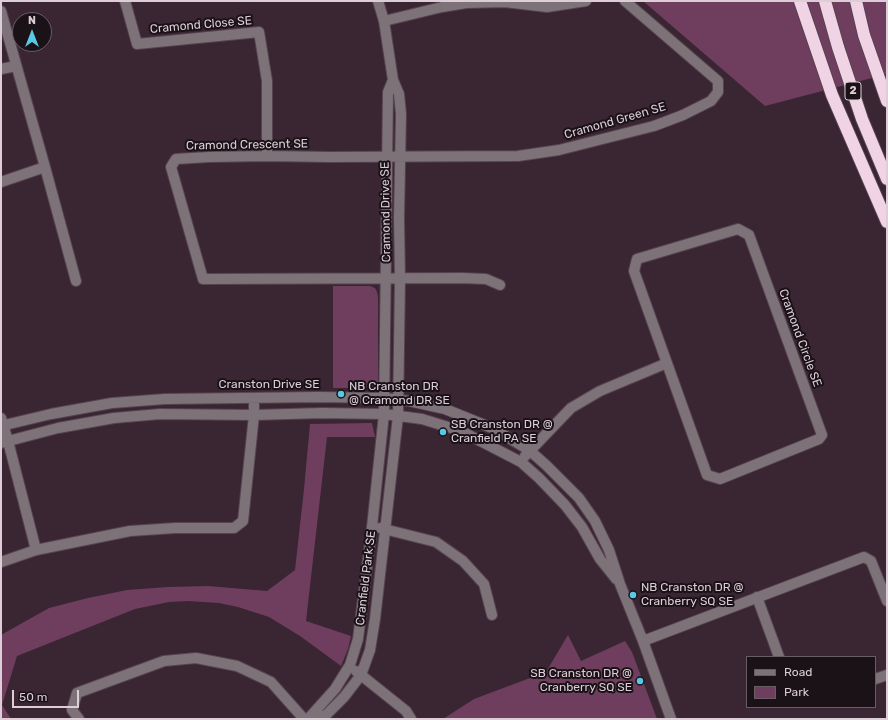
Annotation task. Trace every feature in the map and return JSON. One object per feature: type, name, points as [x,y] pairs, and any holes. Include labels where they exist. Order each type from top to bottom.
[{"type":"highway","points":[[800,1],[832,94],[887,222]]},
{"type":"highway","name":"2","points":[[825,1],[838,47],[860,112],[887,179]]},
{"type":"highway","points":[[856,1],[864,34],[887,101]]},
{"type":"street","name":"Cramond Close SE","points":[[125,1],[137,44],[260,32],[267,81],[267,156]]},
{"type":"street","points":[[378,1],[384,21],[393,80],[399,94],[401,157]]},
{"type":"street","points":[[384,21],[442,7],[466,3],[504,1],[547,7],[586,1]]},
{"type":"street","name":"Cramond Green SE","points":[[401,157],[518,156],[559,150],[654,126],[683,115],[711,101],[718,92],[718,81],[625,1]]},
{"type":"street","points":[[1,11],[76,281]]},
{"type":"street","points":[[1,70],[16,66]]},
{"type":"street","points":[[387,157],[388,92],[393,80]]},
{"type":"street","name":"Cramond Crescent SE","points":[[386,278],[203,279],[171,167],[176,159],[267,156],[387,157]]},
{"type":"street","name":"Cramond Drive SE","points":[[384,414],[387,157],[401,157],[399,218],[400,278],[398,416]]},
{"type":"street","points":[[1,182],[44,167]]},
{"type":"street","name":"Cramond Circle SE","points":[[738,229],[749,235],[822,435],[819,439],[720,479],[706,475],[667,364],[634,271],[638,259],[738,229]]},
{"type":"street","points":[[386,278],[486,279],[500,285]]},
{"type":"street","points":[[521,462],[529,450],[571,408],[600,390],[667,364]]},
{"type":"street","points":[[1,562],[36,550],[130,531],[175,528],[234,528],[243,521],[254,415],[254,398]]},
{"type":"street","name":"Cranston Drive SE","points":[[620,584],[600,559],[582,527],[565,505],[521,462],[461,431],[422,419],[384,414],[160,414],[114,418],[58,428],[5,442],[2,423],[112,403],[165,399],[384,398],[399,399],[445,409],[492,428],[529,450],[546,465],[579,498],[595,521],[609,550],[620,584],[643,641],[671,719]]},
{"type":"street","name":"Cranfield Park SE","points":[[308,719],[335,689],[350,666],[358,639],[384,414]]},
{"type":"street","name":"Cranfield Park SE","points":[[313,719],[326,715],[344,697],[361,675],[370,650],[375,619],[398,416]]},
{"type":"street","points":[[5,442],[36,550]]},
{"type":"street","points":[[372,527],[436,542],[463,561],[484,584],[492,615]]},
{"type":"street","points":[[643,641],[864,557],[871,561],[887,601]]},
{"type":"street","points":[[757,597],[779,656]]},
{"type":"street","points":[[79,719],[72,710],[77,693],[164,661],[196,658],[237,666],[270,682],[304,719]]},
{"type":"street","points":[[350,666],[406,711],[412,719]]},
{"type":"street","points":[[876,679],[887,674]]},
{"type":"green space","points":[[643,1],[887,1],[887,74],[765,106]]},
{"type":"green space","points":[[333,286],[370,286],[375,288],[377,292],[378,382],[373,388],[333,388]]},
{"type":"green space","points":[[372,423],[375,437],[327,437],[306,621],[351,636],[348,649],[341,666],[300,636],[269,617],[238,607],[219,603],[188,601],[169,602],[135,609],[17,656],[2,705],[11,719],[1,719],[1,635],[49,608],[127,590],[208,586],[267,591],[295,570],[310,424]]},
{"type":"green space","points":[[568,635],[581,661],[625,641],[632,652],[657,719],[443,719],[474,699],[546,672]]},
{"type":"place","name":"NB Cranston DR @ Cramond DR SE","points":[[341,394]]},
{"type":"place","name":"SB Cranston DR @ Cranfield PA SE","points":[[443,432]]},
{"type":"place","name":"NB Cranston DR @ Cranberry SQ SE","points":[[633,595]]},
{"type":"place","name":"SB Cranston DR @ Cranberry SQ SE","points":[[640,681]]}]
